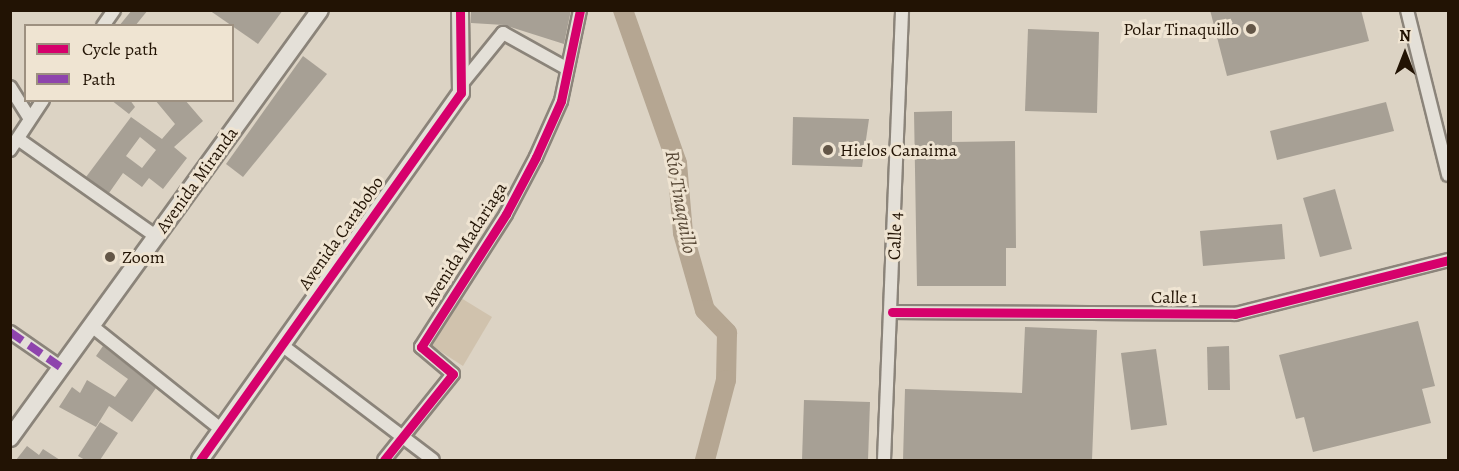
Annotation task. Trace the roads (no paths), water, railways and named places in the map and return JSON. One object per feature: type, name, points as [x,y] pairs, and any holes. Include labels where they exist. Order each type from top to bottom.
[{"type":"street","points":[[104,24],[114,10]]},
{"type":"street","name":"Avenida Miranda","points":[[10,438],[93,327],[320,10]]},
{"type":"street","points":[[460,10],[464,81]]},
{"type":"street","name":"Avenida Madariaga","points":[[384,460],[453,374],[421,347],[511,204],[561,101],[566,68],[580,10]]},
{"type":"street","name":"Calle 4","points":[[884,460],[892,312],[902,10]]},
{"type":"street","points":[[1407,10],[1449,175]]},
{"type":"street","points":[[464,81],[503,33],[566,68]]},
{"type":"street","name":"Avenida Carabobo","points":[[200,460],[283,346],[464,81]]},
{"type":"street","points":[[10,87],[29,118]]},
{"type":"street","points":[[41,102],[14,144],[157,237]]},
{"type":"street","name":"Calle 1","points":[[892,312],[1235,314],[1449,260]]},
{"type":"street","points":[[93,327],[222,430]]},
{"type":"street","points":[[10,332],[62,368]]},
{"type":"street","points":[[283,346],[434,460]]},
{"type":"waterway","name":"Río Tinaquillo","points":[[623,10],[677,163],[683,233],[705,310],[727,333],[726,380],[705,460]]},
{"type":"place","name":"Polar Tinaquillo","points":[[1251,29]]},
{"type":"place","name":"Hielos Canaima","points":[[828,150]]},
{"type":"place","name":"Zoom","points":[[110,257]]}]
